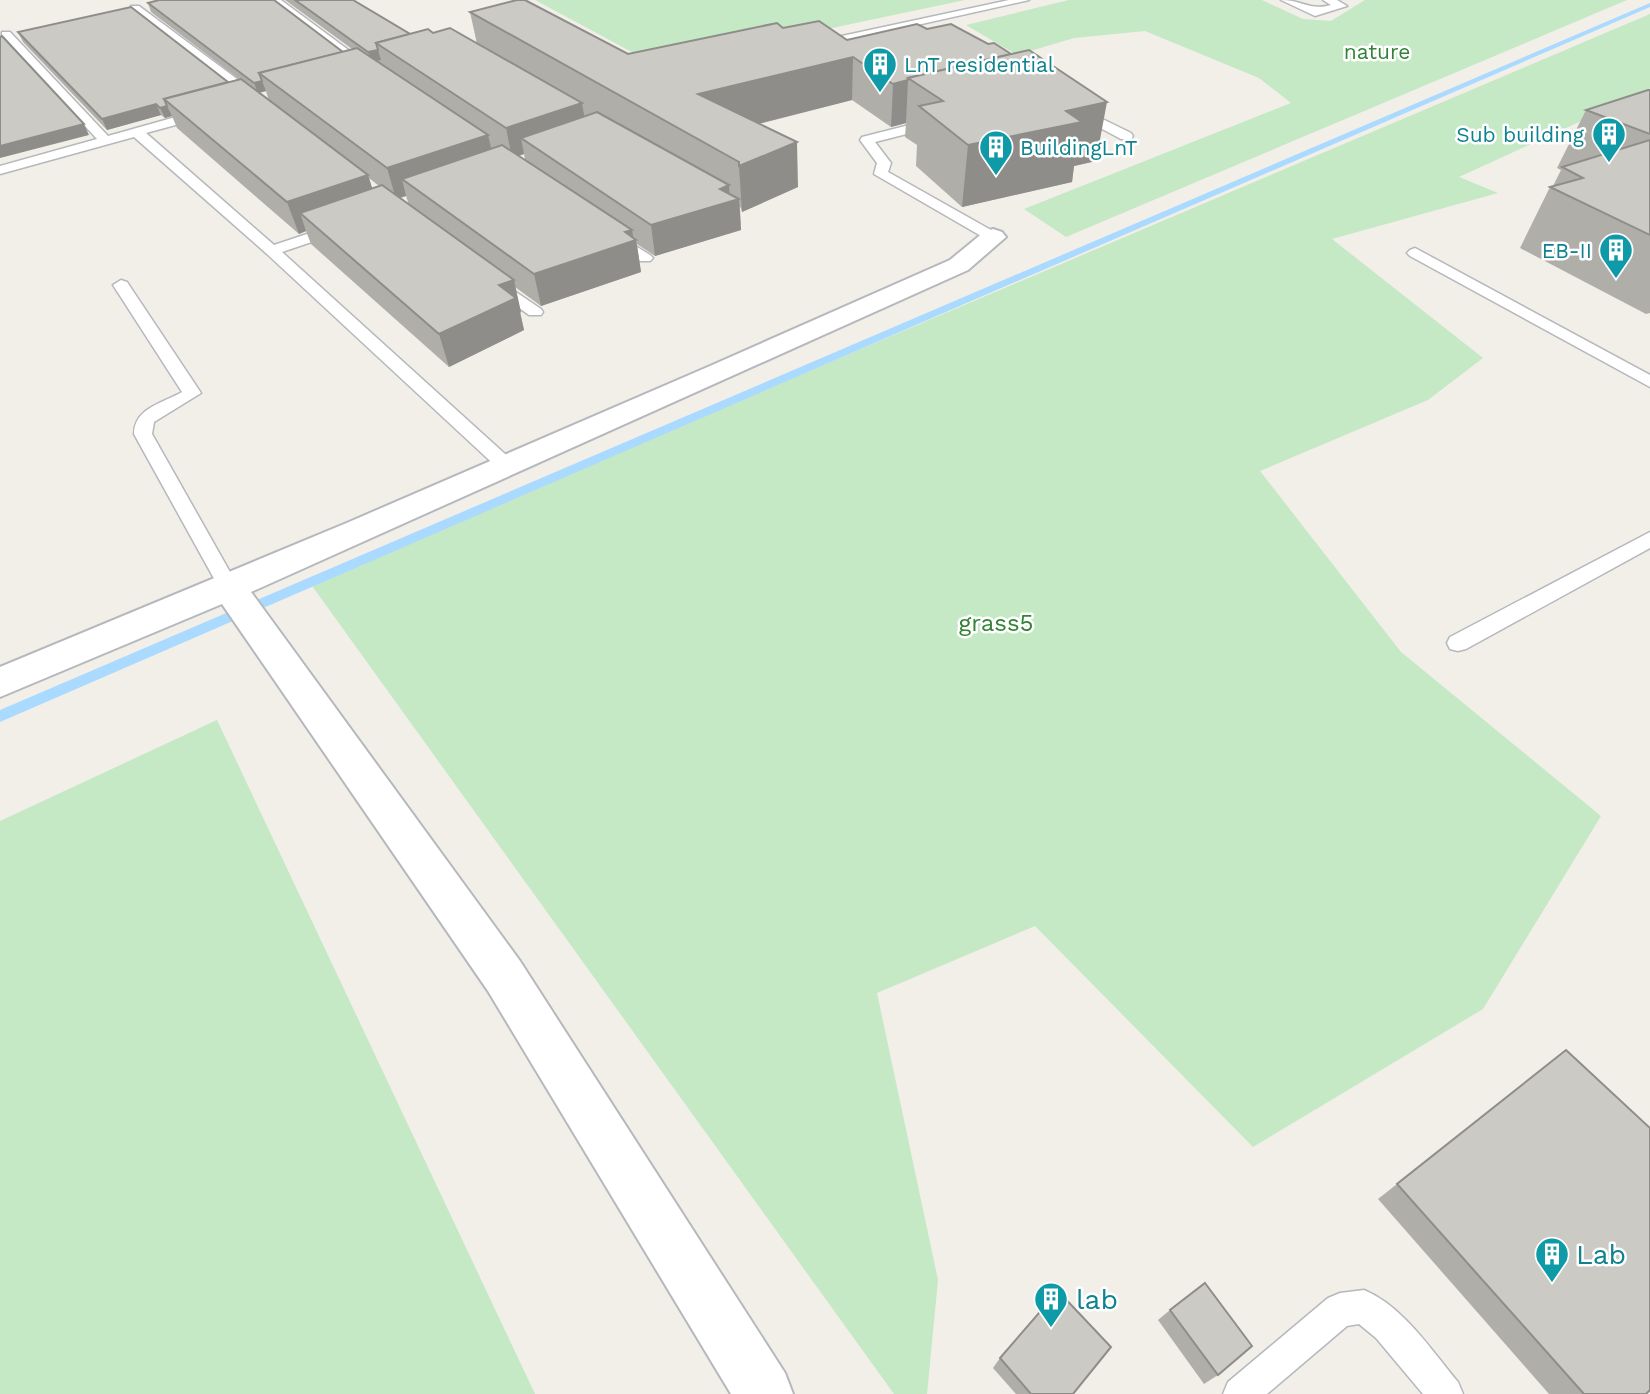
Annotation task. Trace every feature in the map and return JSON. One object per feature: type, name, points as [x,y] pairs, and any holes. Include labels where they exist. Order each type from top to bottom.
[{"type":"street","points":[[0,683],[229,588],[508,467],[959,265],[993,237]]},
{"type":"street","points":[[229,588],[504,976],[764,1394]]},
{"type":"lane","points":[[275,0],[370,71]]},
{"type":"lane","points":[[799,48],[1024,0]]},
{"type":"lane","points":[[1286,0],[1315,13],[1342,6],[1328,0]]},
{"type":"lane","points":[[135,8],[258,101]]},
{"type":"lane","points":[[907,25],[931,37]]},
{"type":"lane","points":[[6,34],[106,141]]},
{"type":"lane","points":[[1068,107],[1126,136]]},
{"type":"lane","points":[[0,170],[216,110]]},
{"type":"lane","points":[[943,121],[867,140],[884,163],[881,174],[993,237]]},
{"type":"lane","points":[[137,132],[272,251],[508,467]]},
{"type":"lane","points":[[272,251],[345,225]]},
{"type":"lane","points":[[601,228],[645,258]]},
{"type":"lane","points":[[1415,253],[1650,382]]},
{"type":"lane","points":[[481,272],[535,312]]},
{"type":"lane","points":[[121,285],[192,393],[180,402],[150,415],[143,423],[143,434],[229,588]]},
{"type":"lane","points":[[1458,643],[1650,539]]},
{"type":"lane","points":[[1240,1394],[1340,1310],[1364,1307],[1388,1326],[1446,1394]]},
{"type":"green space","points":[[535,0],[965,0],[656,65]]},
{"type":"green space","name":"nature","points":[[1069,0],[1262,0],[1303,19],[1331,21],[1365,0],[1627,0],[1066,237],[1024,209],[1291,103],[1259,78],[1145,31],[1074,38],[1017,55],[966,25]]},
{"type":"green space","name":"grass5","points":[[1650,14],[1650,126],[1601,112],[1459,177],[1498,193],[1332,239],[1483,358],[1428,400],[1260,471],[1401,652],[1601,816],[1483,1009],[1253,1147],[1035,926],[877,993],[938,1280],[927,1394],[894,1394],[310,583]]},
{"type":"green space","points":[[217,720],[535,1394],[0,1394],[0,821]]},
{"type":"building","points":[[159,0],[274,0],[343,52],[259,73],[262,81],[254,83],[148,3]]},
{"type":"building","points":[[295,0],[353,0],[410,34],[376,43],[378,50],[368,52]]},
{"type":"building","points":[[525,0],[628,54],[777,23],[783,28],[819,21],[847,40],[917,24],[927,29],[951,24],[988,44],[994,43],[1011,54],[908,78],[893,84],[853,57],[698,94],[797,142],[739,166],[739,162],[470,12]]},
{"type":"building","points":[[131,7],[228,82],[164,99],[167,106],[160,108],[156,104],[102,119],[18,32]]},
{"type":"building","points":[[450,28],[582,103],[506,128],[376,43],[428,29],[433,33]]},
{"type":"building","points":[[2,36],[84,124],[0,146]]},
{"type":"building","points":[[357,48],[488,135],[387,168],[259,73]]},
{"type":"building","points":[[1029,50],[1107,102],[1066,111],[1082,122],[968,145],[919,106],[943,101],[908,78]]},
{"type":"building","points":[[241,79],[368,175],[287,202],[164,99]]},
{"type":"building","points":[[1648,90],[1650,134],[1586,110]]},
{"type":"building","points":[[597,112],[729,185],[720,189],[739,199],[651,225],[521,138]]},
{"type":"building","points":[[1650,140],[1650,235],[1550,187],[1583,178],[1562,167]]},
{"type":"building","points":[[502,145],[632,230],[625,232],[636,240],[534,274],[402,179]]},
{"type":"building","points":[[382,185],[514,280],[499,285],[516,298],[439,334],[300,213]]},
{"type":"building","name":"Lab","points":[[1566,1050],[1650,1128],[1650,1390],[1646,1394],[1584,1394],[1397,1184]]},
{"type":"building","points":[[1205,1283],[1252,1346],[1218,1375],[1170,1310]]},
{"type":"building","name":"lab","points":[[1058,1291],[1111,1347],[1073,1394],[1031,1394],[1000,1358]]},
{"type":"waterway","points":[[0,716],[1650,5]]},
{"type":"place","name":"LnT residential","points":[[880,94]]},
{"type":"place","name":"Sub building","points":[[1609,164]]},
{"type":"place","name":"BuildingLnT","points":[[996,177]]},
{"type":"place","name":"EB-II","points":[[1616,280]]},
{"type":"place","name":"Lab","points":[[1552,1284]]},
{"type":"place","name":"lab","points":[[1051,1329]]}]
